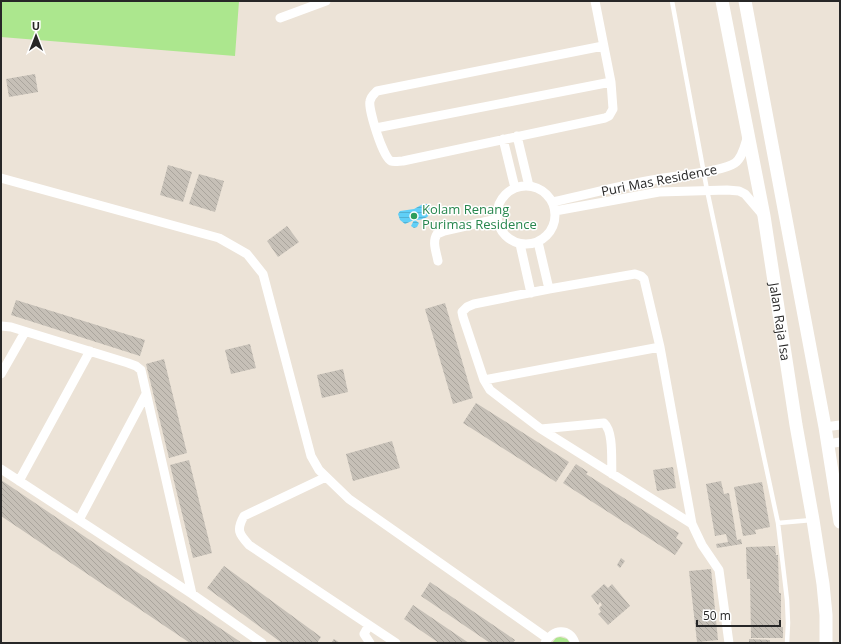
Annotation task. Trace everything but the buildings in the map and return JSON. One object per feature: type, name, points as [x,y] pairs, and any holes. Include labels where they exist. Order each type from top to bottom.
[{"type":"main road","name":"Jalan Raja Isa","points":[[722,1],[764,216],[796,425],[823,584],[826,615],[826,643]]},
{"type":"main road","name":"Jalan Raja Isa","points":[[745,1],[825,427],[834,443],[840,522]]},
{"type":"main road","points":[[732,48],[754,44]]},
{"type":"street","points":[[280,18],[326,1]]},
{"type":"street","points":[[595,1],[611,82],[613,109],[609,116],[403,161],[391,161],[384,152],[369,102],[371,96],[377,91],[603,46]]},
{"type":"street","points":[[376,128],[611,82]]},
{"type":"street","name":"Puri Mas Residence","points":[[553,206],[662,178],[704,172],[735,163],[739,159],[748,134]]},
{"type":"street","points":[[517,136],[529,186]]},
{"type":"street","points":[[503,139],[515,188]]},
{"type":"street","points":[[1,178],[219,238],[247,254],[263,274],[311,456],[319,470],[349,499],[546,641],[551,635],[561,632],[571,636],[575,643]]},
{"type":"street","points":[[529,186],[542,191],[553,206],[555,218],[550,232],[538,242],[520,244],[509,239],[501,231],[497,220],[497,210],[500,201],[506,193],[515,188],[529,186]]},
{"type":"street","name":"Puri Mas Residence","points":[[553,206],[659,192],[727,190],[739,191],[750,199],[764,216]]},
{"type":"street","points":[[438,260],[434,246],[434,240],[437,234],[444,231],[497,220]]},
{"type":"street","points":[[538,242],[549,289]]},
{"type":"street","points":[[520,244],[531,293]]},
{"type":"street","points":[[692,524],[541,429],[490,390],[484,380],[463,317],[462,312],[464,309],[474,304],[635,274],[644,279],[660,346],[692,524],[702,545],[719,570],[729,643]]},
{"type":"street","points":[[1,326],[11,327],[90,351],[136,366],[141,370],[192,594]]},
{"type":"street","points":[[1,374],[25,332]]},
{"type":"street","points":[[484,380],[660,346]]},
{"type":"street","points":[[19,481],[90,351]]},
{"type":"street","points":[[79,520],[146,394]]},
{"type":"street","points":[[541,429],[604,423],[608,427],[610,439],[612,474]]},
{"type":"street","points":[[825,427],[840,425]]},
{"type":"street","points":[[1,469],[192,594],[262,643]]},
{"type":"street","points":[[326,477],[244,516],[239,524],[242,537],[249,545],[396,643]]},
{"type":"street","points":[[369,625],[364,634],[370,643]]},
{"type":"lane","points":[[672,1],[707,190],[778,523],[788,600],[787,643]]},
{"type":"lane","points":[[778,523],[813,520]]},
{"type":"green space","points":[[1,1],[239,1],[235,56],[1,37]]},
{"type":"green space","points":[[560,637],[567,639],[570,643],[552,643],[556,638]]},
{"type":"water","name":"Kolam Renang Purimas Residence","points":[[423,204],[427,204],[429,206],[430,213],[427,217],[415,220],[419,223],[417,227],[414,228],[411,226],[414,220],[405,224],[400,220],[398,214],[400,211],[414,209]]},
{"type":"place","name":"Kolam Renang Purimas Residence","points":[[414,216]]}]
